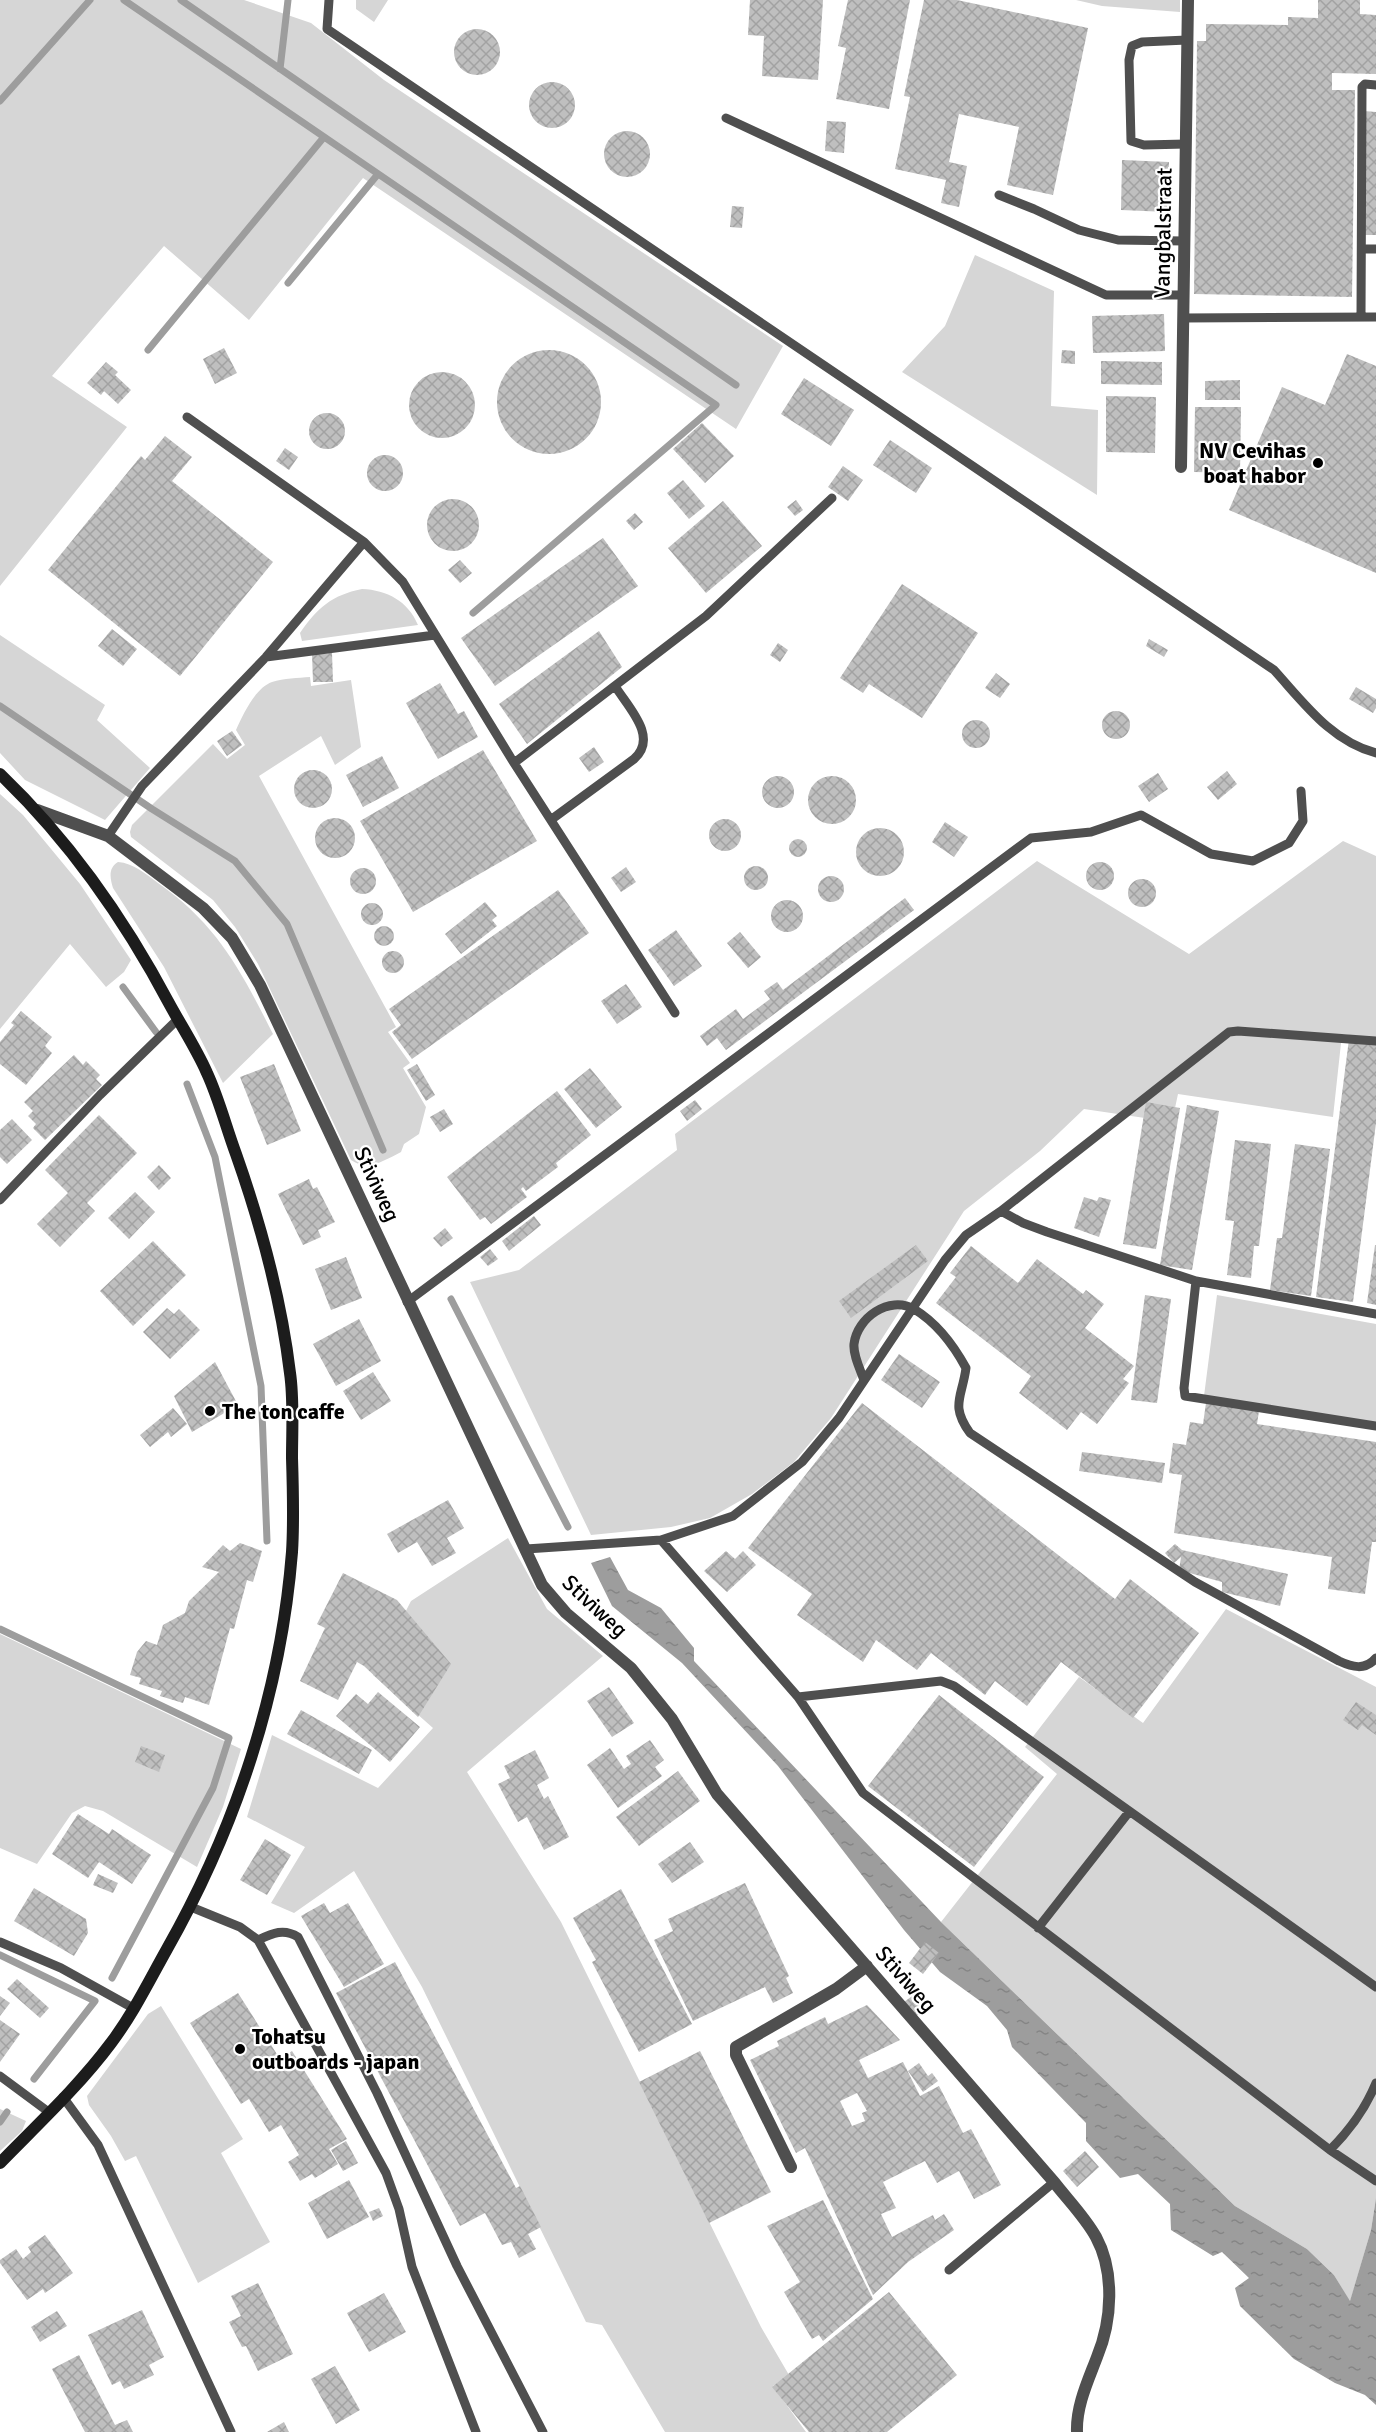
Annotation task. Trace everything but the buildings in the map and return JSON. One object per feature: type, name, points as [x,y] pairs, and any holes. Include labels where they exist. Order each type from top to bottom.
[{"type":"street","name":"Vangbalstraat","points":[[1181,467],[1188,0]]},
{"type":"street","points":[[0,774],[37,810],[95,882],[146,960],[207,1074],[247,1187],[277,1290],[291,1377],[293,1482],[292,1549],[285,1617],[275,1672],[265,1713],[233,1811],[191,1907],[111,2043],[50,2113],[0,2163]]},
{"type":"street","name":"Stiviweg","points":[[37,810],[108,836],[202,908],[232,938],[265,995],[355,1185],[407,1302],[542,1585],[566,1613],[631,1668],[672,1719],[717,1794],[1054,2182],[1096,2237],[1110,2282],[1108,2313],[1099,2354],[1085,2388],[1077,2421],[1077,2432]]},
{"type":"street","points":[[791,2168],[736,2055],[736,2047],[836,1989],[867,1966]]},
{"type":"lane","points":[[329,0],[327,29],[1274,670],[1321,722],[1357,748],[1376,753]]},
{"type":"lane","points":[[1186,144],[1144,145],[1131,141],[1129,60],[1132,46],[1142,42],[1187,40]]},
{"type":"lane","points":[[1361,317],[1362,87],[1365,84],[1376,85]]},
{"type":"lane","points":[[726,118],[1106,295],[1183,295]]},
{"type":"lane","points":[[999,195],[1079,231],[1118,240],[1184,241]]},
{"type":"lane","points":[[1362,249],[1376,249]]},
{"type":"lane","points":[[1183,318],[1376,317]]},
{"type":"lane","points":[[187,417],[364,542],[403,582],[514,763],[675,1013]]},
{"type":"lane","points":[[514,763],[706,616],[832,498]]},
{"type":"lane","points":[[108,836],[142,786],[266,657],[364,542]]},
{"type":"lane","points":[[266,657],[435,635]]},
{"type":"lane","points":[[552,819],[634,759],[644,746],[643,729],[615,686]]},
{"type":"lane","points":[[407,1302],[1031,838],[1091,832],[1141,815],[1211,854],[1253,861],[1289,843],[1303,821],[1301,791]]},
{"type":"lane","points":[[0,1200],[100,1095],[178,1019]]},
{"type":"lane","points":[[526,1549],[660,1540],[732,1516],[802,1462],[839,1418],[911,1307],[966,1235],[1001,1211],[1229,1032],[1376,1041]]},
{"type":"lane","points":[[1001,1211],[1047,1232],[1196,1281],[1376,1314]]},
{"type":"lane","points":[[1196,1281],[1185,1396],[1376,1426]]},
{"type":"lane","points":[[864,1380],[854,1345],[864,1321],[873,1311],[894,1306],[911,1307],[938,1327],[956,1350],[966,1368],[957,1404],[960,1418],[970,1433],[1195,1582],[1347,1665],[1355,1668],[1372,1663],[1376,1658]]},
{"type":"lane","points":[[660,1540],[798,1697],[863,1793],[1330,2150],[1376,2181]]},
{"type":"lane","points":[[798,1697],[941,1681],[954,1686],[1376,1987]]},
{"type":"lane","points":[[1038,1928],[1129,1812]]},
{"type":"lane","points":[[191,1907],[240,1927],[258,1940],[386,2173],[399,2209],[412,2267],[476,2432]]},
{"type":"lane","points":[[258,1940],[276,1932],[291,1933],[298,1937],[377,2093],[457,2266],[543,2432]]},
{"type":"lane","points":[[0,1942],[61,1968],[133,2008]]},
{"type":"lane","points":[[0,2076],[50,2113]]},
{"type":"lane","points":[[1330,2150],[1348,2132],[1367,2106],[1376,2083]]},
{"type":"lane","points":[[63,2097],[98,2145],[231,2432]]},
{"type":"lane","points":[[949,2270],[1054,2182]]},
{"type":"shaded area","points":[[0,0],[244,0],[311,23],[384,80],[783,346],[736,429],[363,178],[249,320],[164,246],[52,376],[127,427],[0,586]]},
{"type":"shaded area","points":[[356,0],[388,0],[374,22],[356,9]]},
{"type":"shaded area","points":[[1076,0],[1180,0],[1180,12],[1102,6]]},
{"type":"shaded area","points":[[975,255],[1054,291],[1051,406],[1098,410],[1097,495],[902,372],[945,326]]},
{"type":"shaded area","points":[[362,589],[396,598],[409,609],[418,625],[302,641],[300,633],[319,610],[342,595]]},
{"type":"shaded area","points":[[0,635],[105,705],[97,720],[150,768],[105,820],[25,780],[0,753]]},
{"type":"shaded area","points":[[310,677],[311,686],[351,680],[361,747],[335,765],[321,736],[259,776],[396,1027],[388,1032],[410,1063],[403,1068],[426,1107],[419,1134],[404,1144],[401,1152],[370,1165],[351,1160],[258,964],[235,927],[213,900],[131,837],[130,832],[132,825],[213,744],[227,759],[245,745],[236,730],[250,703],[260,690],[272,682]]},
{"type":"shaded area","points":[[0,794],[23,815],[80,884],[131,960],[124,972],[106,987],[70,944],[0,1029]]},
{"type":"shaded area","points":[[1343,841],[1376,856],[1376,1038],[1342,1034],[1333,1117],[1178,1094],[1172,1122],[1084,1109],[1040,1151],[964,1211],[831,1418],[794,1462],[752,1494],[710,1518],[671,1527],[591,1535],[470,1282],[519,1270],[677,1150],[675,1134],[1037,861],[1189,954]]},
{"type":"shaded area","points":[[118,862],[134,867],[149,876],[197,915],[226,951],[273,1034],[223,1083],[164,967],[113,888],[111,870]]},
{"type":"shaded area","points":[[1217,1295],[1376,1324],[1376,1423],[1204,1396]]},
{"type":"shaded area","points":[[508,1538],[547,1609],[603,1656],[467,1772],[561,1922],[761,2327],[789,2375],[773,2386],[806,2432],[665,2432],[602,2325],[586,2322],[422,1987],[354,1871],[294,1913],[271,1903],[305,1847],[247,1817],[272,1735],[378,1788],[433,1728],[373,1675],[411,1601]]},
{"type":"shaded area","points":[[1226,1609],[1376,1687],[1376,2198],[1371,2230],[1350,2302],[1334,2275],[1307,2249],[1235,2206],[941,1922],[1057,1774],[1025,1747],[1079,1677],[1143,1723]]},
{"type":"shaded area","points":[[0,1634],[241,1749],[223,1807],[197,1867],[103,1811],[85,1806],[72,1813],[37,1864],[0,1848]]},
{"type":"shaded area","points":[[161,2006],[243,2139],[221,2153],[270,2242],[198,2283],[136,2156],[125,2161],[89,2105],[87,2096],[148,2014]]},
{"type":"shaded area","points":[[0,2109],[26,2121],[22,2131],[0,2151]]},
{"type":"water","points":[[610,1557],[628,1590],[661,1608],[694,1648],[694,1661],[941,1922],[1235,2206],[1307,2249],[1334,2275],[1350,2301],[1371,2230],[1376,2198],[1376,2405],[1365,2395],[1335,2383],[1294,2359],[1240,2306],[1235,2288],[1249,2278],[1222,2252],[1213,2256],[1171,2230],[1170,2204],[1138,2174],[1120,2178],[1086,2141],[1086,2123],[1012,2047],[1007,2030],[987,2006],[940,1972],[904,1930],[778,1766],[682,1663],[612,1606],[591,1563]]},
{"type":"waterway","points":[[0,101],[90,0]]},
{"type":"waterway","points":[[124,0],[716,405],[473,613]]},
{"type":"waterway","points":[[181,0],[736,385]]},
{"type":"waterway","points":[[280,69],[288,0]]},
{"type":"waterway","points":[[148,350],[324,137]]},
{"type":"waterway","points":[[288,283],[378,174]]},
{"type":"waterway","points":[[0,706],[152,809],[235,861],[287,924],[383,1150]]},
{"type":"waterway","points":[[123,987],[156,1032]]},
{"type":"waterway","points":[[187,1084],[215,1157],[261,1386],[267,1541]]},
{"type":"waterway","points":[[451,1299],[568,1527]]},
{"type":"waterway","points":[[0,1629],[229,1738],[213,1788],[112,1978]]},
{"type":"waterway","points":[[0,1955],[95,2001],[34,2079]]},
{"type":"waterway","points":[[0,2122],[7,2112]]},
{"type":"place","name":"NV Cevihas boat habor","points":[[1318,463]]},
{"type":"place","name":"The ton caffe","points":[[210,1411]]},
{"type":"place","name":"Tohatsu outboards - japan","points":[[240,2049]]}]
